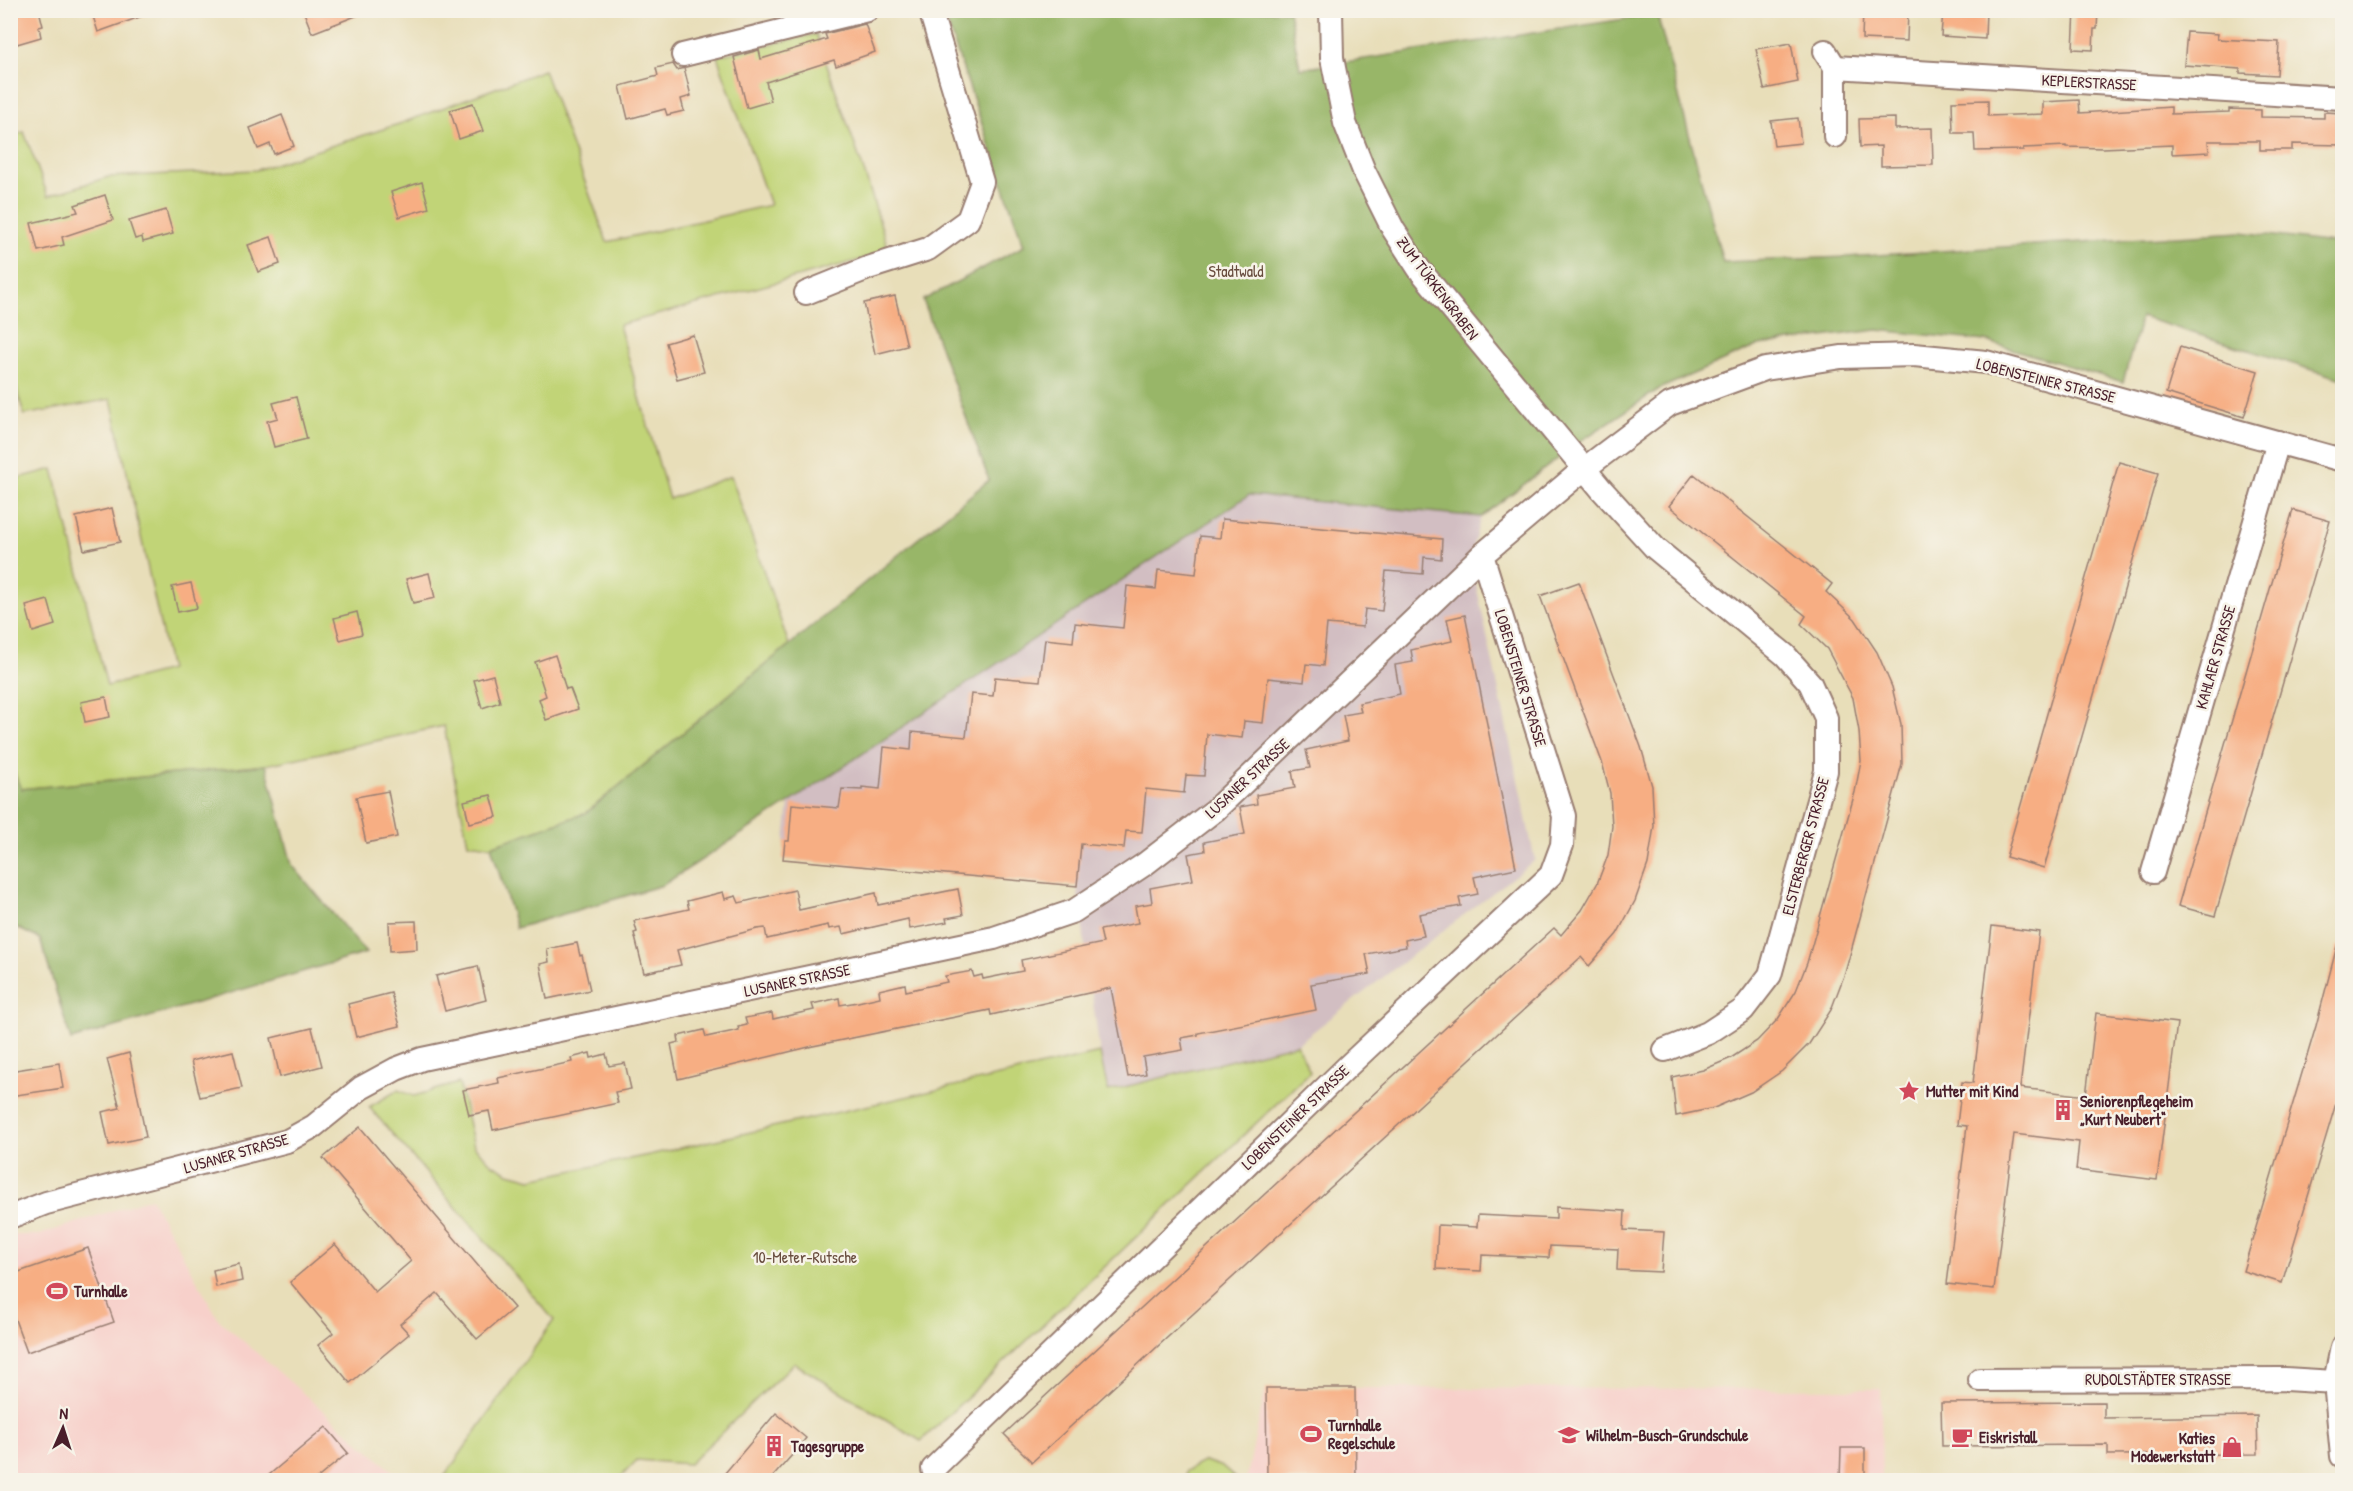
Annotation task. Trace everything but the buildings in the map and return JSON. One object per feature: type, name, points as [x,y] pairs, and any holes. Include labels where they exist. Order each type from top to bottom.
[{"type":"street","points":[[682,55],[867,10]]},
{"type":"street","points":[[806,293],[868,268],[928,249],[968,220],[982,182],[930,10]]},
{"type":"street","name":"ZUM TÜRKENGRABEN","points":[[1331,10],[1332,58],[1345,123],[1364,171],[1393,229],[1419,269],[1584,469]]},
{"type":"street","name":"KEPLERSTRASSE","points":[[1835,136],[1830,59],[2343,98]]},
{"type":"street","name":"LOBENSTEINER STRASSE","points":[[933,1469],[1347,1067],[1551,875],[1562,845],[1564,816],[1482,555],[1584,469],[1670,404],[1765,369],[1852,357],[1914,355],[1986,362],[2343,460]]},
{"type":"street","name":"KAHLAER STRASSE","points":[[2153,872],[2278,442]]},
{"type":"street","name":"ELSTERBERGER STRASSE","points":[[1584,469],[1655,548],[1785,655],[1810,683],[1826,718],[1826,771],[1770,975],[1743,1010],[1708,1033],[1665,1050]]},
{"type":"street","name":"LUSANER STRASSE","points":[[10,1217],[45,1203],[287,1141],[314,1126],[361,1088],[396,1069],[422,1059],[994,938],[1074,911],[1145,864],[1215,810],[1482,555]]},
{"type":"street","points":[[2343,1347],[2335,1382],[2343,1456]]},
{"type":"street","name":"RUDOLSTÄDTER STRASSE","points":[[1980,1380],[2285,1379],[2335,1382]]},
{"type":"shaded area","points":[[1249,495],[1481,517],[1470,556],[1535,860],[1297,1044],[1108,1091],[1100,1053],[1077,886],[783,859],[789,803]]},
{"type":"shaded area","points":[[151,1198],[219,1320],[403,1480],[11,1480],[10,1235],[39,1235]]},
{"type":"shaded area","name":"Wilhelm-Busch-Grundschule","points":[[1266,1388],[1881,1389],[1882,1480],[1246,1480]]},
{"type":"green space","name":"Stadtwald","points":[[943,11],[1289,11],[1300,69],[1657,14],[1723,262],[1846,257],[2241,232],[2342,244],[2342,379],[2141,317],[2123,382],[1985,341],[1877,330],[1759,345],[1659,389],[1585,438],[1481,517],[1249,495],[663,885],[516,928],[491,846],[586,813],[989,480],[923,300],[1024,246]]},
{"type":"green space","points":[[816,34],[866,177],[889,252],[619,325],[669,499],[731,476],[789,645],[586,813],[491,846],[468,843],[444,726],[266,765],[20,789],[11,763],[11,480],[53,469],[107,686],[170,670],[111,399],[24,415],[10,365],[11,136],[24,132],[48,196],[108,177],[256,170],[402,123],[544,70],[607,242],[770,205],[717,56]]},
{"type":"green space","points":[[10,763],[21,789],[266,765],[292,865],[366,953],[71,1040],[40,939],[11,925]]},
{"type":"green space","name":"10-Meter-Rutsche","points":[[1297,1044],[1310,1072],[921,1441],[794,1363],[689,1464],[637,1460],[618,1480],[442,1480],[554,1320],[369,1107],[398,1090],[414,1096],[459,1083],[474,1146],[492,1164],[509,1173],[531,1179],[649,1155],[1100,1053],[1108,1091]]},
{"type":"green space","points":[[1205,1461],[1222,1467],[1237,1480],[1186,1480],[1186,1471]]},
{"type":"place","name":"Mutter mit Kind","points":[[1909,1091]]},
{"type":"place","name":"Seniorenpflegeheim „Kurt Neubert“","points":[[2063,1110]]},
{"type":"place","name":"Turnhalle","points":[[57,1291]]},
{"type":"place","name":"Turnhalle Regelschule","points":[[1311,1434]]},
{"type":"place","name":"Wilhelm-Busch-Grundschule","points":[[1569,1435]]},
{"type":"place","name":"Eiskristall","points":[[1962,1437]]},
{"type":"place","name":"Tagesgruppe","points":[[774,1446]]},
{"type":"place","name":"Katies Modewerkstatt","points":[[2232,1447]]}]
